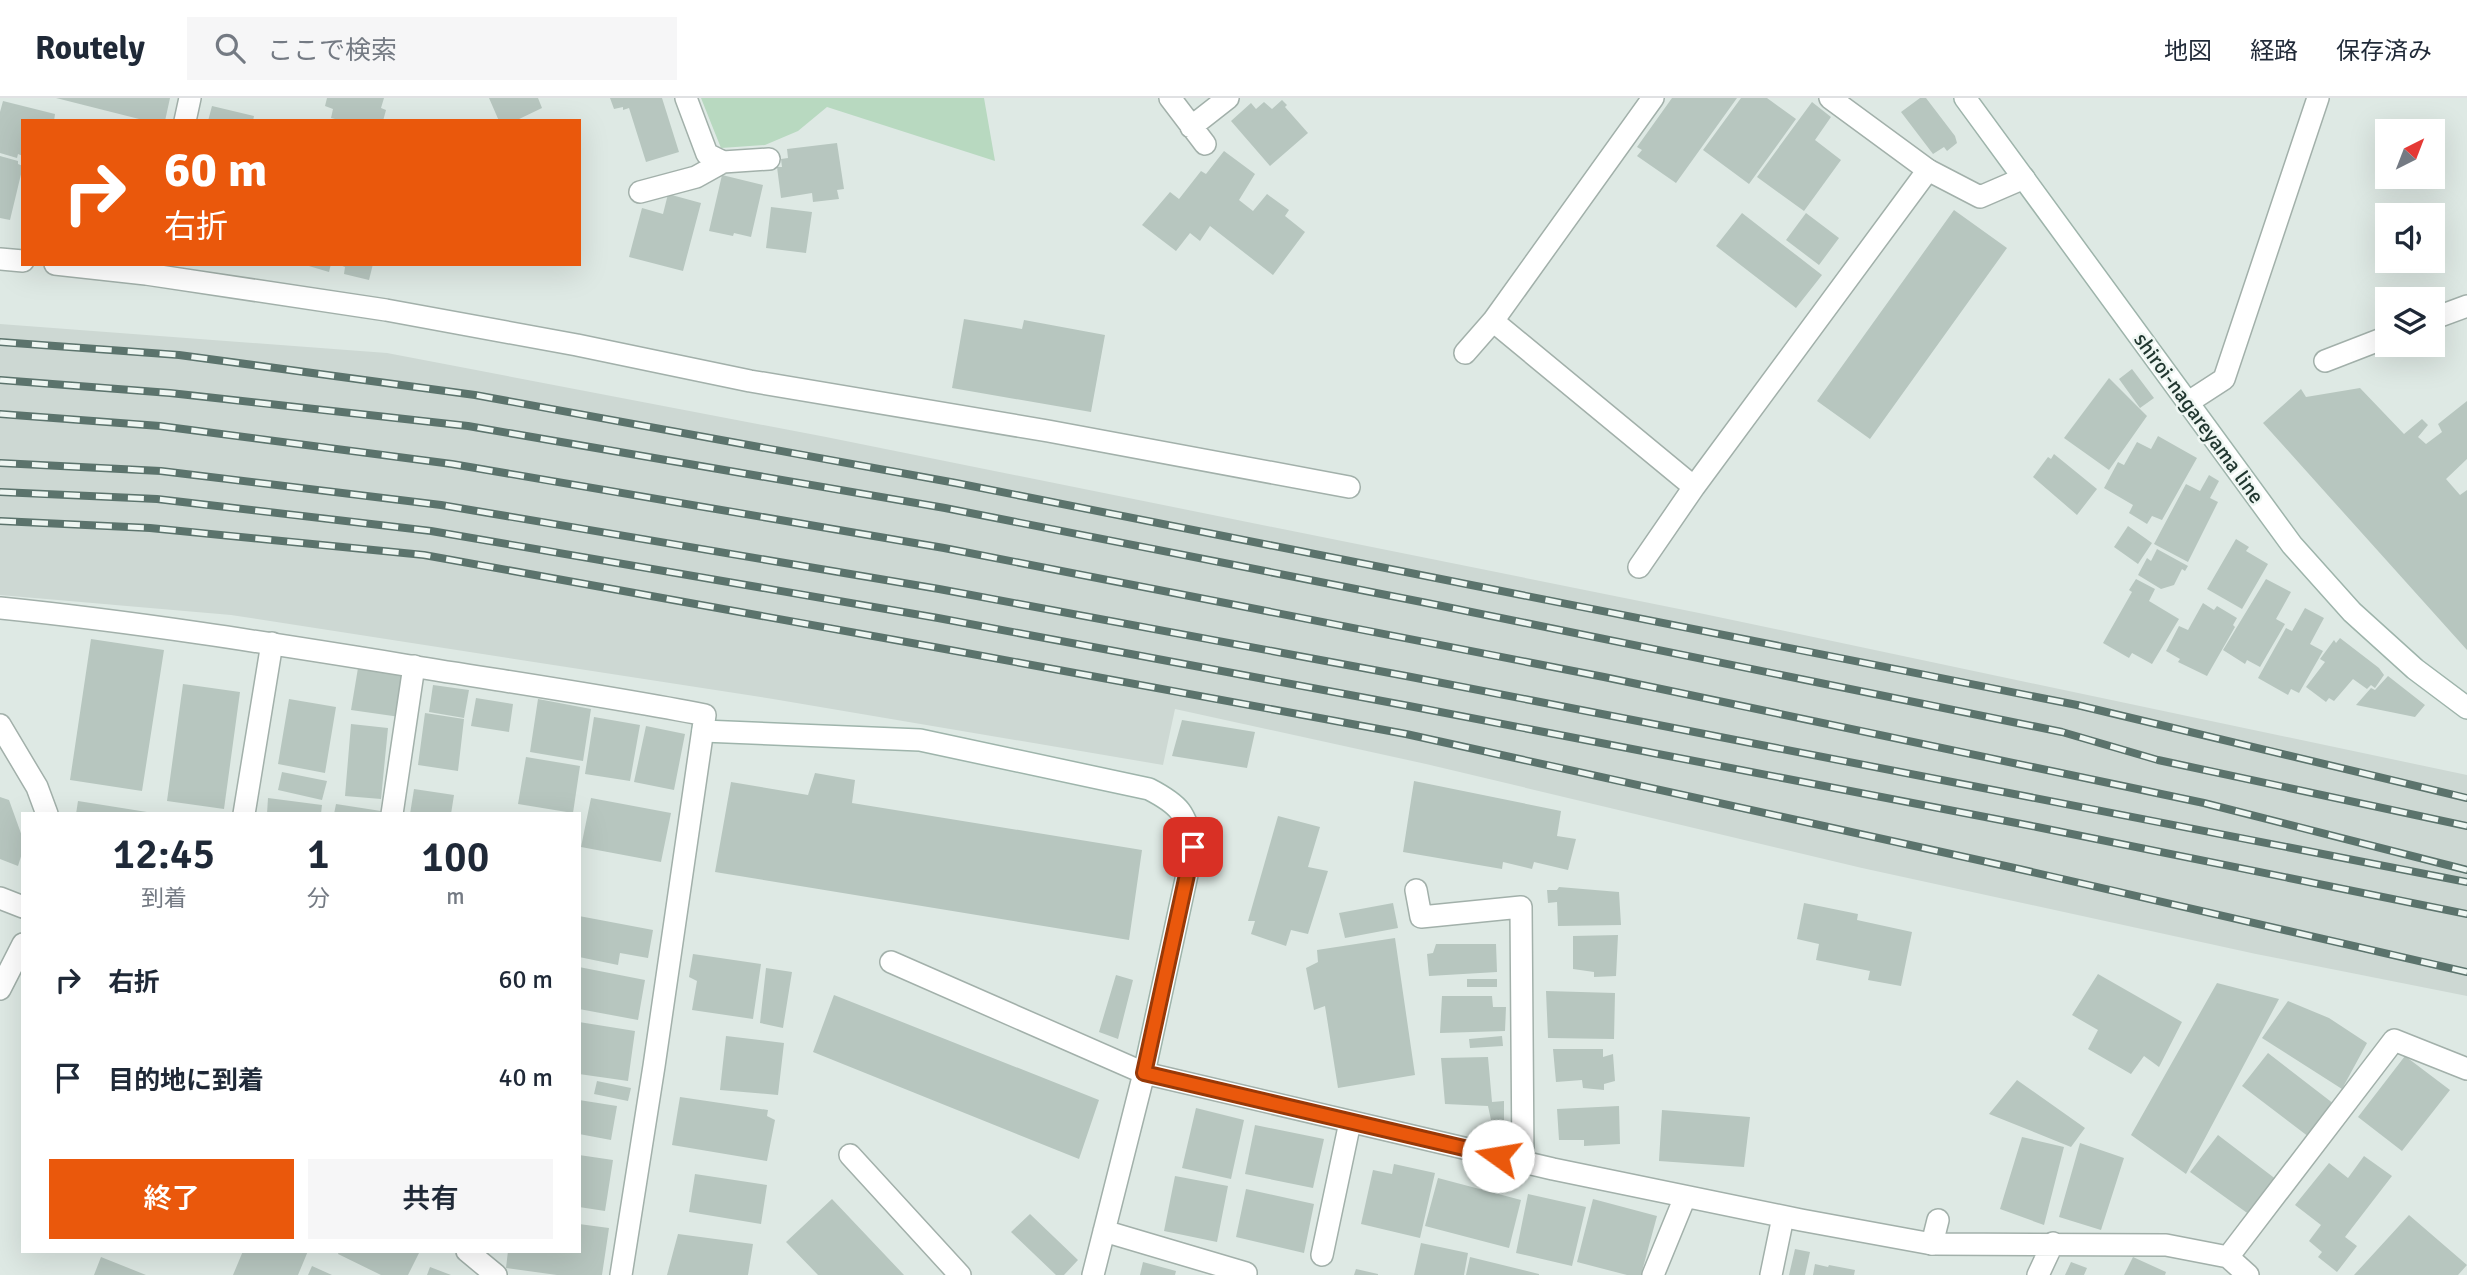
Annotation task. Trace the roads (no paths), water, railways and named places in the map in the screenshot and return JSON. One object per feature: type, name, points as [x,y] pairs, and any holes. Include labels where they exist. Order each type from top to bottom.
[{"type":"street","points":[[185,119],[190,98]]},
{"type":"street","points":[[686,98],[708,154],[723,162]]},
{"type":"street","points":[[1170,98],[1205,144]]},
{"type":"street","points":[[1192,127],[1228,98]]},
{"type":"street","points":[[1465,353],[1493,321],[1653,98]]},
{"type":"street","points":[[1830,98],[1928,170],[1980,197],[2024,178]]},
{"type":"street","name":"shiroi-nagareyama line","points":[[1965,98],[2292,545],[2352,612],[2415,669],[2467,708]]},
{"type":"street","points":[[2187,403],[2224,379],[2318,98]]},
{"type":"street","points":[[640,192],[696,177],[723,162],[769,159]]},
{"type":"street","points":[[1639,567],[1694,487],[1928,170]]},
{"type":"street","points":[[0,258],[21,261]]},
{"type":"street","points":[[92,266],[148,269],[386,310],[578,345],[750,381],[1048,431],[1349,487]]},
{"type":"street","points":[[2445,314],[2467,306]]},
{"type":"street","points":[[1493,321],[1694,487]]},
{"type":"street","points":[[2325,361],[2375,342]]},
{"type":"street","points":[[0,608],[88,617],[272,643],[606,696],[705,715],[621,1275]]},
{"type":"street","points":[[244,812],[272,643]]},
{"type":"street","points":[[392,812],[414,666]]},
{"type":"street","points":[[0,725],[37,787],[46,812]]},
{"type":"street","points":[[703,731],[919,740],[1149,789],[1171,800],[1188,821],[1193,847],[1144,1073],[1093,1275]]},
{"type":"street","points":[[1416,890],[1421,917],[1521,906],[1523,1162]]},
{"type":"street","points":[[0,898],[21,906]]},
{"type":"street","points":[[0,989],[21,948]]},
{"type":"street","points":[[891,962],[1144,1073],[1523,1162],[1932,1244],[2166,1245],[2228,1257],[2248,1275]]},
{"type":"street","points":[[2228,1257],[2394,1040],[2467,1069]]},
{"type":"street","points":[[1322,1255],[1350,1122]]},
{"type":"street","points":[[850,1155],[960,1275]]},
{"type":"street","points":[[1653,1275],[1685,1196]]},
{"type":"street","points":[[1771,1275],[1783,1216]]},
{"type":"street","points":[[1932,1244],[1938,1220]]},
{"type":"street","points":[[1104,1231],[1245,1273]]},
{"type":"street","points":[[2038,1275],[2053,1243]]},
{"type":"street","points":[[469,1253],[496,1275]]},
{"type":"railway","points":[[0,342],[179,355],[475,395],[956,483],[2077,705],[2467,798]]},
{"type":"railway","points":[[0,380],[170,393],[468,426],[945,508],[2062,732],[2158,760],[2467,826]]},
{"type":"railway","points":[[0,414],[160,426],[452,464],[944,548],[1604,677],[2204,803],[2467,870]]},
{"type":"railway","points":[[0,463],[161,471],[441,505],[939,589],[1406,676],[2467,882]]},
{"type":"railway","points":[[0,492],[157,499],[431,531],[938,618],[1409,706],[2037,827],[2467,914]]},
{"type":"railway","points":[[0,521],[150,528],[424,555],[934,647],[1406,734],[2019,869],[2467,972]]}]
